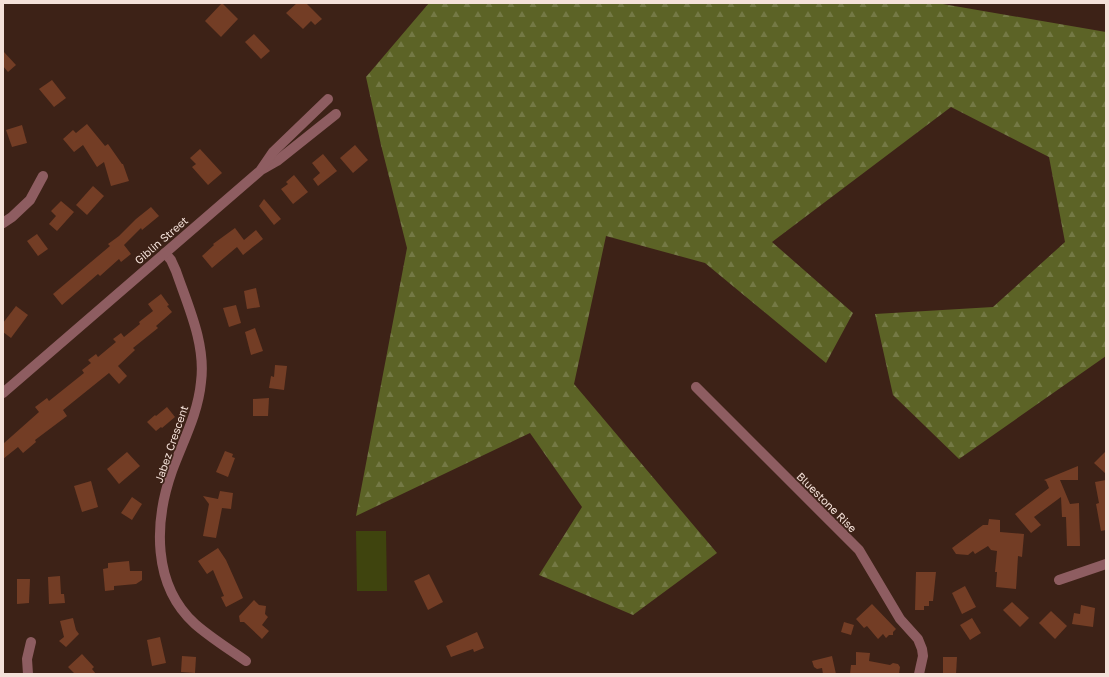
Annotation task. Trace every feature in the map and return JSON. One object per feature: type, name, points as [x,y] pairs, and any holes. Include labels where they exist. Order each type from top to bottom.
[{"type":"street","name":"Giblin Street","points":[[3,393],[260,171],[273,152],[328,99]]},
{"type":"street","points":[[260,171],[277,161],[336,114]]},
{"type":"street","points":[[3,223],[12,217],[30,200],[43,176]]},
{"type":"street","name":"Jabez Crescent","points":[[165,253],[176,270],[199,343],[202,380],[194,419],[182,445],[172,473],[161,520],[161,560],[164,577],[173,597],[194,623],[246,661]]},
{"type":"street","name":"Bluestone Rise","points":[[696,387],[859,550],[900,619],[918,639],[922,649],[922,664],[919,674]]},
{"type":"street","points":[[1059,580],[1106,564]]},
{"type":"street","points":[[28,674],[27,659],[31,642]]},
{"type":"green space","points":[[429,3],[937,3],[1106,32],[1106,356],[959,459],[893,395],[875,314],[993,307],[1065,242],[1049,157],[951,107],[772,242],[853,313],[826,363],[705,263],[606,236],[574,384],[717,553],[633,615],[539,575],[582,507],[530,433],[356,516],[407,248],[381,145],[366,77]]},
{"type":"green space","points":[[356,531],[386,531],[387,591],[357,591]]},
{"type":"building","points":[[222,3],[238,19],[221,37],[205,21]]},
{"type":"building","points":[[297,3],[306,3],[322,19],[315,25],[311,21],[303,29],[286,13]]},
{"type":"building","points":[[254,34],[270,51],[261,59],[245,42]]},
{"type":"building","points":[[3,51],[16,65],[8,72],[3,66]]},
{"type":"building","points":[[52,80],[66,98],[54,107],[39,89]]},
{"type":"building","points":[[87,124],[105,146],[108,144],[123,164],[129,181],[111,186],[104,162],[97,167],[83,145],[74,152],[63,139],[73,130],[76,133]]},
{"type":"building","points":[[22,125],[27,143],[12,147],[6,130]]},
{"type":"building","points":[[355,145],[368,160],[353,173],[340,158]]},
{"type":"building","points":[[200,149],[222,173],[208,185],[192,167],[196,164],[190,158]]},
{"type":"building","points":[[323,154],[337,171],[318,186],[313,179],[320,173],[312,163]]},
{"type":"building","points":[[294,175],[308,192],[293,204],[281,189],[288,184],[286,182]]},
{"type":"building","points":[[93,186],[104,196],[87,215],[76,205]]},
{"type":"building","points":[[264,199],[281,219],[274,225],[259,206]]},
{"type":"building","points":[[61,201],[74,212],[57,231],[49,224],[56,216],[51,211]]},
{"type":"building","points":[[151,207],[159,216],[142,230],[141,228],[124,245],[131,254],[121,262],[119,259],[100,276],[98,274],[62,305],[53,294],[110,246],[108,244]]},
{"type":"building","points":[[235,228],[244,240],[256,230],[263,239],[243,255],[237,247],[212,268],[202,256],[214,245],[213,244]]},
{"type":"building","points":[[37,234],[48,249],[38,256],[27,241]]},
{"type":"building","points":[[256,288],[260,307],[247,309],[244,291]]},
{"type":"building","points":[[161,294],[172,312],[156,326],[158,328],[133,348],[135,350],[118,366],[127,376],[119,384],[109,373],[63,410],[67,416],[35,440],[36,442],[23,453],[18,447],[3,459],[3,444],[39,412],[35,407],[47,398],[49,401],[84,373],[82,370],[91,363],[88,360],[96,354],[98,357],[116,342],[113,339],[121,333],[124,337],[140,324],[139,322],[153,311],[148,304]]},
{"type":"building","points":[[236,305],[241,323],[229,327],[223,308]]},
{"type":"building","points":[[16,306],[28,315],[11,338],[3,332],[3,323]]},
{"type":"building","points":[[255,328],[263,351],[251,355],[245,332]]},
{"type":"building","points":[[275,365],[287,366],[284,390],[269,388],[271,376],[274,377]]},
{"type":"building","points":[[269,398],[268,416],[253,416],[253,399]]},
{"type":"building","points":[[167,407],[175,417],[156,431],[147,422]]},
{"type":"building","points":[[225,451],[233,454],[232,457],[235,458],[228,477],[216,472]]},
{"type":"building","points":[[1106,451],[1106,474],[1094,463]]},
{"type":"building","points":[[127,452],[140,466],[119,484],[107,469]]},
{"type":"building","points":[[1078,466],[1078,480],[1060,480],[1070,504],[1079,503],[1080,546],[1067,546],[1066,517],[1062,517],[1061,497],[1034,517],[1041,525],[1031,533],[1015,514],[1049,488],[1044,480]]},
{"type":"building","points":[[1106,480],[1106,530],[1101,531],[1096,504],[1099,503],[1095,482]]},
{"type":"building","points":[[91,481],[98,507],[82,512],[74,486]]},
{"type":"building","points":[[220,491],[233,493],[231,509],[222,508],[216,538],[203,536],[209,504],[203,496],[218,499]]},
{"type":"building","points":[[132,497],[142,504],[132,520],[121,513]]},
{"type":"building","points":[[989,519],[1000,520],[1000,532],[1024,534],[1022,557],[1018,556],[1016,589],[996,587],[997,572],[995,572],[997,551],[991,550],[988,546],[975,554],[973,551],[968,555],[956,554],[952,548],[983,525],[988,525]]},
{"type":"building","points":[[218,548],[226,560],[243,598],[226,607],[221,597],[224,596],[213,570],[207,574],[198,561]]},
{"type":"building","points":[[129,561],[130,571],[142,571],[142,580],[136,584],[114,586],[114,590],[105,591],[103,569],[108,568],[108,563]]},
{"type":"building","points":[[916,572],[936,572],[933,601],[929,601],[929,606],[924,606],[924,610],[915,610]]},
{"type":"building","points":[[429,574],[443,602],[428,610],[414,581]]},
{"type":"building","points":[[60,576],[61,594],[64,594],[65,603],[49,604],[48,577]]},
{"type":"building","points":[[17,579],[30,579],[29,603],[17,604]]},
{"type":"building","points":[[965,586],[976,607],[962,614],[952,593]]},
{"type":"building","points":[[254,600],[259,605],[266,606],[265,614],[268,617],[262,625],[269,631],[262,639],[244,622],[240,622],[239,616]]},
{"type":"building","points":[[1012,602],[1029,618],[1020,627],[1003,610]]},
{"type":"building","points":[[872,604],[896,629],[893,632],[893,635],[889,635],[886,638],[883,634],[878,639],[867,626],[864,628],[856,619]]},
{"type":"building","points":[[1081,605],[1095,608],[1093,627],[1072,624],[1074,613],[1080,614]]},
{"type":"building","points":[[1051,611],[1067,626],[1055,639],[1039,623]]},
{"type":"building","points":[[73,618],[76,630],[79,634],[66,647],[59,641],[64,637],[60,621]]},
{"type":"building","points":[[972,618],[981,633],[970,640],[960,625]]},
{"type":"building","points":[[844,622],[854,625],[851,635],[841,632]]},
{"type":"building","points":[[477,632],[484,648],[474,652],[473,649],[451,657],[446,646]]},
{"type":"building","points":[[160,637],[166,663],[152,666],[147,640]]},
{"type":"building","points":[[856,652],[870,653],[869,661],[890,665],[893,663],[898,664],[900,667],[899,674],[850,674],[851,665],[856,665]]},
{"type":"building","points":[[82,654],[94,667],[92,669],[96,674],[75,674],[68,667]]},
{"type":"building","points":[[182,656],[196,657],[195,673],[181,672]]},
{"type":"building","points":[[832,656],[836,674],[823,674],[822,668],[817,669],[814,667],[812,661]]},
{"type":"building","points":[[943,657],[957,657],[956,674],[943,674]]}]
